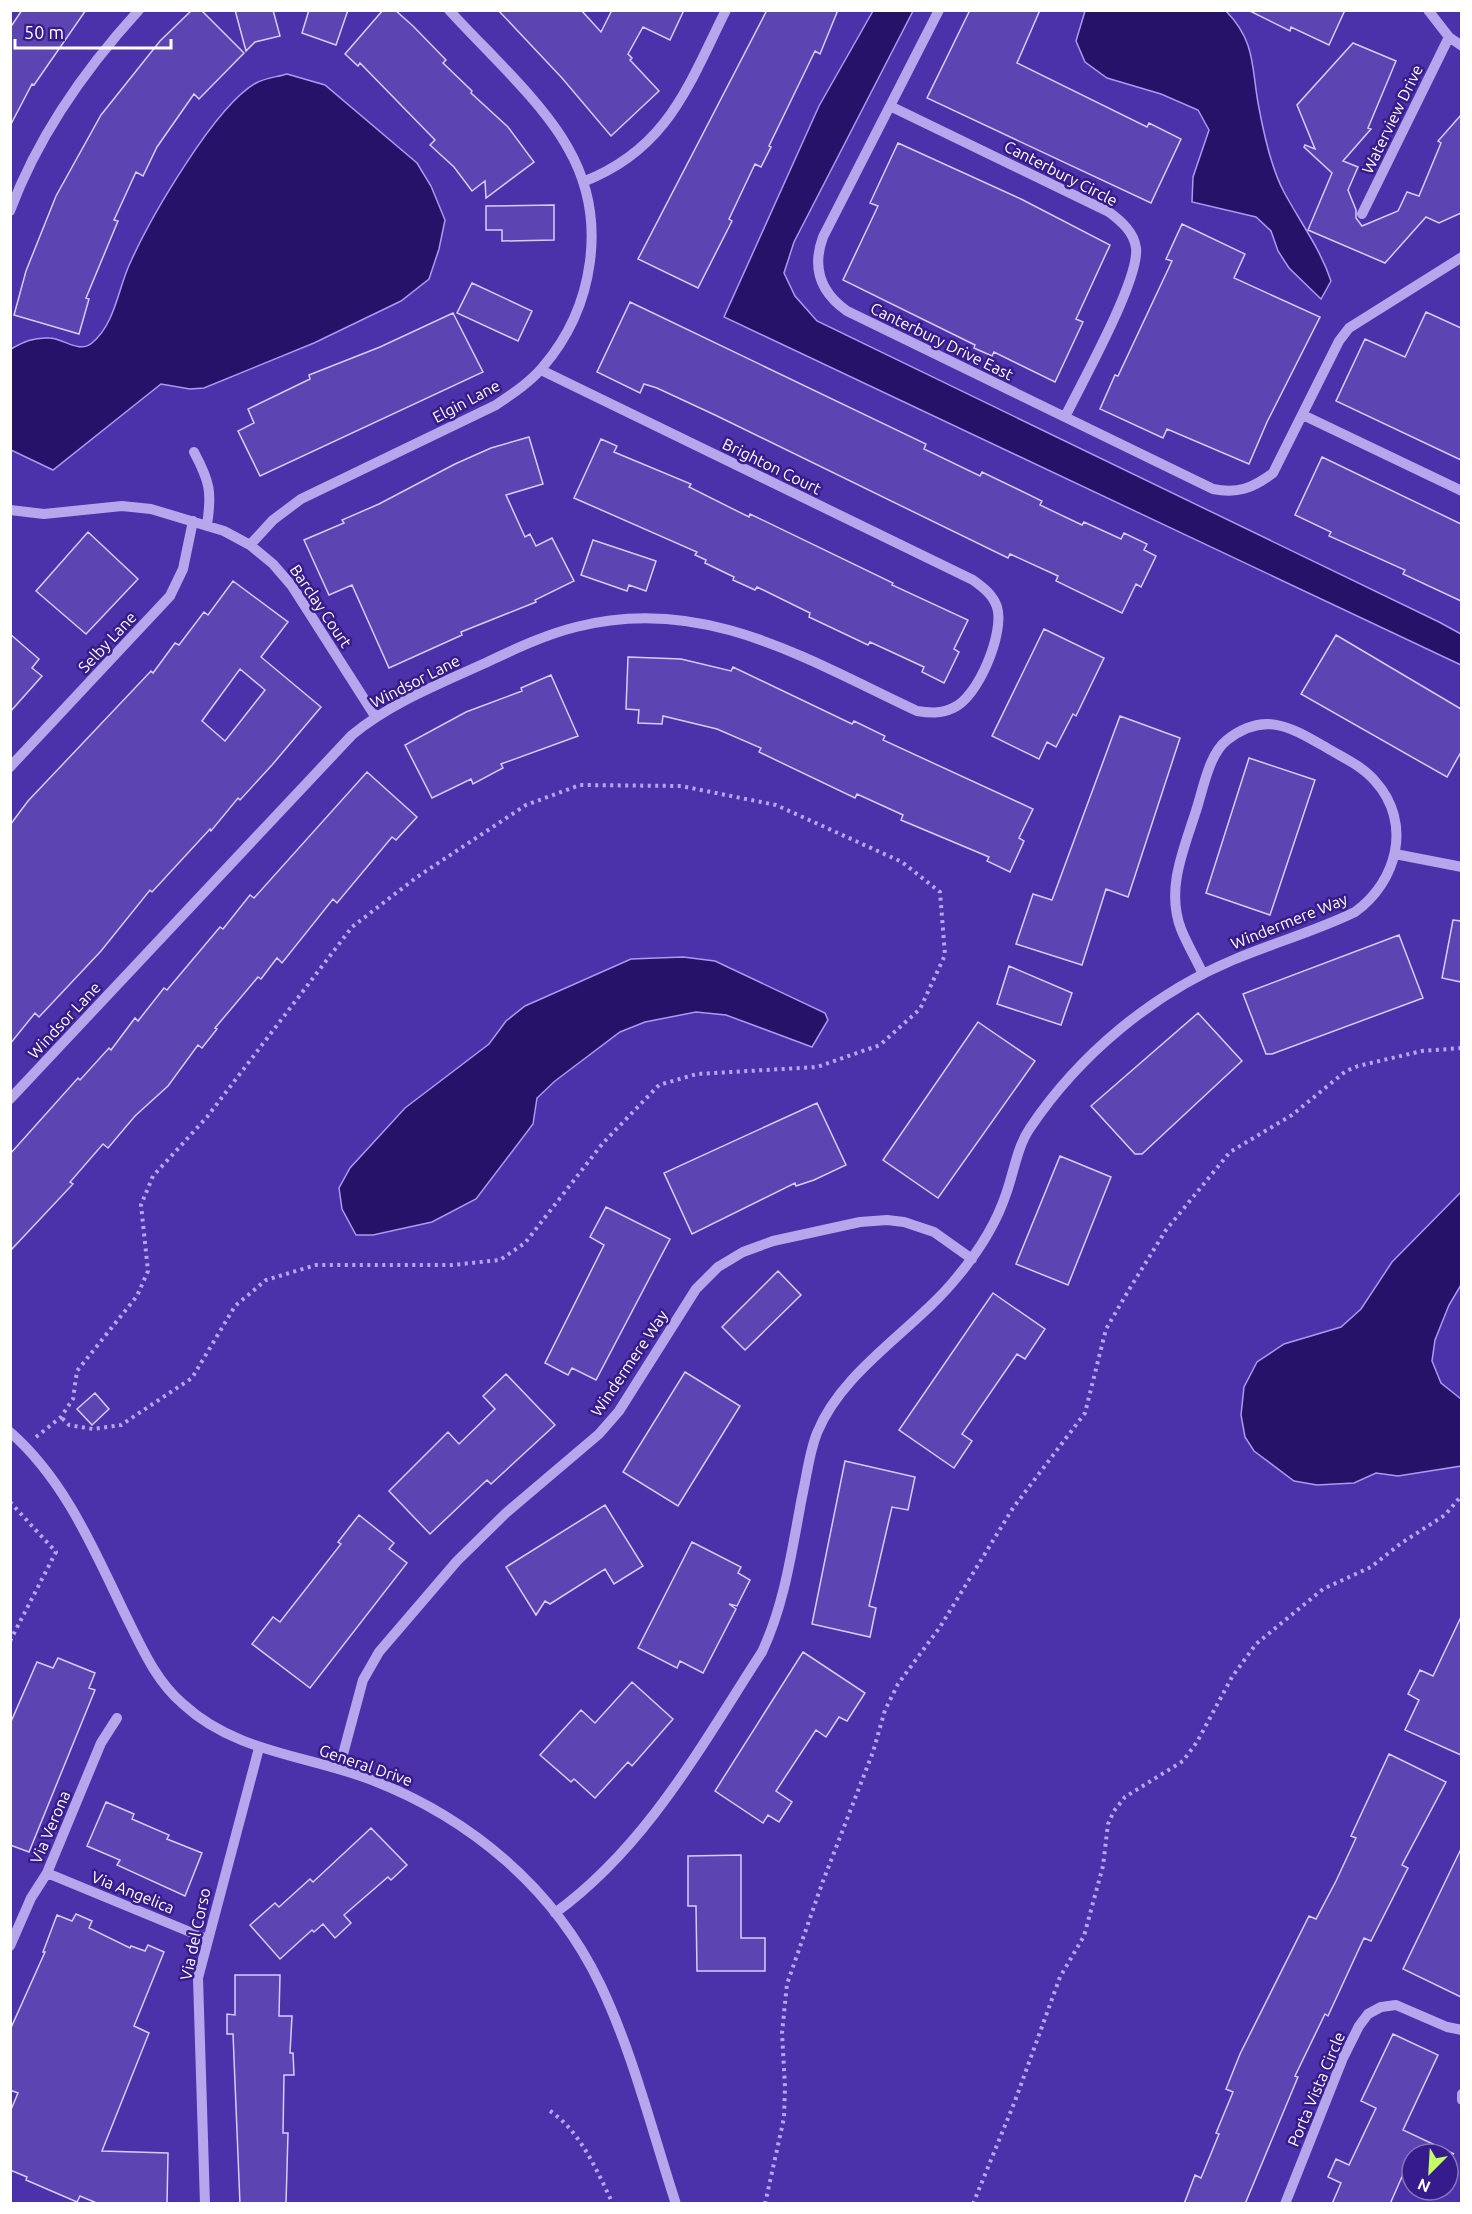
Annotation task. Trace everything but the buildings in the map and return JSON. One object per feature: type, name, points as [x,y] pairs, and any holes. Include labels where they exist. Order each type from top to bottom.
[{"type":"street","points":[[10,211],[42,142],[63,106],[99,56],[140,10]]},
{"type":"street","name":"Elgin Lane","points":[[250,545],[273,520],[301,499],[496,405],[521,388],[541,370],[560,346],[575,319],[585,291],[591,261],[592,230],[584,182],[568,147],[551,122],[449,10]]},
{"type":"street","points":[[584,182],[622,165],[661,129],[680,101],[726,10]]},
{"type":"street","name":"Canterbury Drive East","points":[[939,10],[818,250],[820,279],[826,292],[847,311],[1213,489],[1227,492],[1255,487],[1273,473],[1339,341],[1348,328],[1461,257]]},
{"type":"street","points":[[1428,10],[1449,37],[1461,46]]},
{"type":"street","name":"Waterview Drive","points":[[1362,214],[1449,37]]},
{"type":"street","name":"Canterbury Circle","points":[[890,106],[1109,213],[1122,221],[1131,234],[1136,248],[1133,277],[1065,417]]},
{"type":"street","name":"Brighton Court","points":[[541,370],[974,580],[989,592],[997,605],[1000,620],[999,635],[975,687],[966,699],[954,708],[932,714]]},
{"type":"street","points":[[1304,415],[1461,491]]},
{"type":"street","points":[[194,452],[209,480],[211,497],[207,525]]},
{"type":"street","name":"Barclay Court","points":[[10,510],[44,514],[122,506],[152,509],[207,525],[250,545],[273,564],[292,586],[375,716]]},
{"type":"street","name":"Selby Lane","points":[[10,767],[170,596],[183,569],[193,520]]},
{"type":"street","name":"Windsor Lane","points":[[10,1099],[351,735],[375,716],[408,698],[534,641],[604,621],[662,618],[705,622],[783,647],[916,711],[932,714]]},
{"type":"street","name":"Windermere Way","points":[[555,1912],[604,1874],[637,1839],[762,1652],[775,1624],[783,1596],[812,1447],[835,1401],[954,1281],[972,1259],[991,1228],[1006,1196],[1022,1143],[1058,1091],[1095,1051],[1122,1027],[1166,995],[1203,974],[1355,912],[1378,891],[1386,879],[1395,854],[1396,824],[1392,809],[1377,782],[1354,763],[1294,729],[1280,724],[1250,726],[1227,740],[1217,751],[1176,877],[1176,912],[1181,928],[1203,974]]},
{"type":"street","points":[[1395,854],[1461,867]]},
{"type":"street","name":"Windermere Way","points":[[339,1769],[363,1680],[379,1652],[458,1561],[506,1513],[599,1434],[612,1418],[696,1289],[718,1267],[743,1252],[765,1243],[860,1222],[887,1220],[904,1222],[933,1232],[972,1259]]},
{"type":"street","name":"General Drive","points":[[10,1432],[46,1471],[74,1511],[159,1678],[181,1703],[204,1722],[230,1737],[259,1748],[339,1769],[399,1790],[429,1805],[471,1832],[522,1875],[555,1912],[600,1983],[619,2030],[676,2204]]},
{"type":"street","name":"Via Verona","points":[[10,1946],[31,1898],[47,1873],[102,1743],[117,1718]]},
{"type":"street","name":"Via del Corso","points":[[205,2204],[198,1978],[259,1748]]},
{"type":"street","name":"Via Angelica","points":[[47,1873],[207,1939]]},
{"type":"street","name":"Porta Vista Circle","points":[[1285,2204],[1343,2058],[1359,2026],[1368,2014],[1382,2007],[1396,2005],[1447,2027],[1461,2030]]},
{"type":"street","points":[[1461,2094],[1461,2100]]},
{"type":"path","points":[[580,785],[681,786],[776,805],[902,862],[939,892],[945,955],[920,1009],[880,1045],[817,1067],[697,1074],[659,1085],[603,1143],[525,1243],[500,1260],[452,1264],[316,1265],[267,1280],[235,1306],[192,1378],[121,1425],[93,1429],[69,1425],[61,1417],[73,1399],[77,1371],[137,1296],[148,1272],[141,1205],[153,1176],[207,1117],[352,927],[417,877],[526,805],[580,785]]},
{"type":"path","points":[[765,2204],[784,2118],[782,2033],[787,1984],[823,1881],[873,1752],[885,1710],[898,1684],[940,1627],[1013,1508],[1084,1413],[1106,1329],[1130,1288],[1166,1230],[1230,1152],[1293,1115],[1346,1071],[1422,1051],[1461,1048]]},
{"type":"path","points":[[973,2204],[1015,2101],[1060,1977],[1084,1936],[1103,1866],[1108,1824],[1114,1811],[1125,1797],[1183,1761],[1197,1742],[1232,1677],[1264,1636],[1323,1589],[1371,1567],[1400,1544],[1445,1515],[1461,1496]]},
{"type":"path","points":[[10,1502],[56,1552],[10,1641]]},
{"type":"path","points":[[550,2111],[565,2121],[577,2137],[613,2204]]},
{"type":"shaded area","points":[[11,11],[1461,11],[1461,2203],[11,2204]]},
{"type":"shaded area","points":[[873,11],[913,11],[794,242],[784,273],[795,296],[817,321],[1439,622],[1461,634],[1461,665],[724,317],[819,106]]},
{"type":"shaded area","points":[[1085,11],[1226,11],[1236,23],[1248,45],[1251,56],[1263,129],[1275,173],[1321,257],[1331,281],[1321,299],[1289,268],[1278,251],[1271,231],[1256,217],[1192,202],[1193,177],[1209,130],[1198,110],[1161,94],[1107,78],[1085,62],[1076,41]]},
{"type":"shaded area","points":[[287,74],[325,85],[417,163],[431,186],[445,220],[429,279],[401,301],[314,343],[204,388],[190,389],[161,384],[53,470],[11,450],[11,349],[38,338],[54,339],[82,347],[92,343],[100,335],[111,315],[127,271],[153,218],[204,138],[240,95],[260,81]]},
{"type":"shaded area","points":[[683,957],[715,961],[825,1013],[828,1020],[812,1047],[726,1015],[696,1012],[645,1022],[620,1032],[555,1081],[537,1098],[533,1124],[476,1199],[432,1222],[373,1235],[356,1235],[342,1209],[339,1188],[350,1168],[405,1108],[489,1044],[506,1021],[525,1006],[631,959]]},
{"type":"shaded area","points":[[1461,1192],[1461,1285],[1449,1305],[1435,1340],[1432,1361],[1441,1383],[1461,1399],[1461,1466],[1398,1476],[1376,1473],[1354,1483],[1317,1485],[1294,1481],[1254,1451],[1245,1437],[1241,1415],[1244,1387],[1257,1362],[1284,1344],[1341,1327],[1361,1309],[1392,1262]]}]
